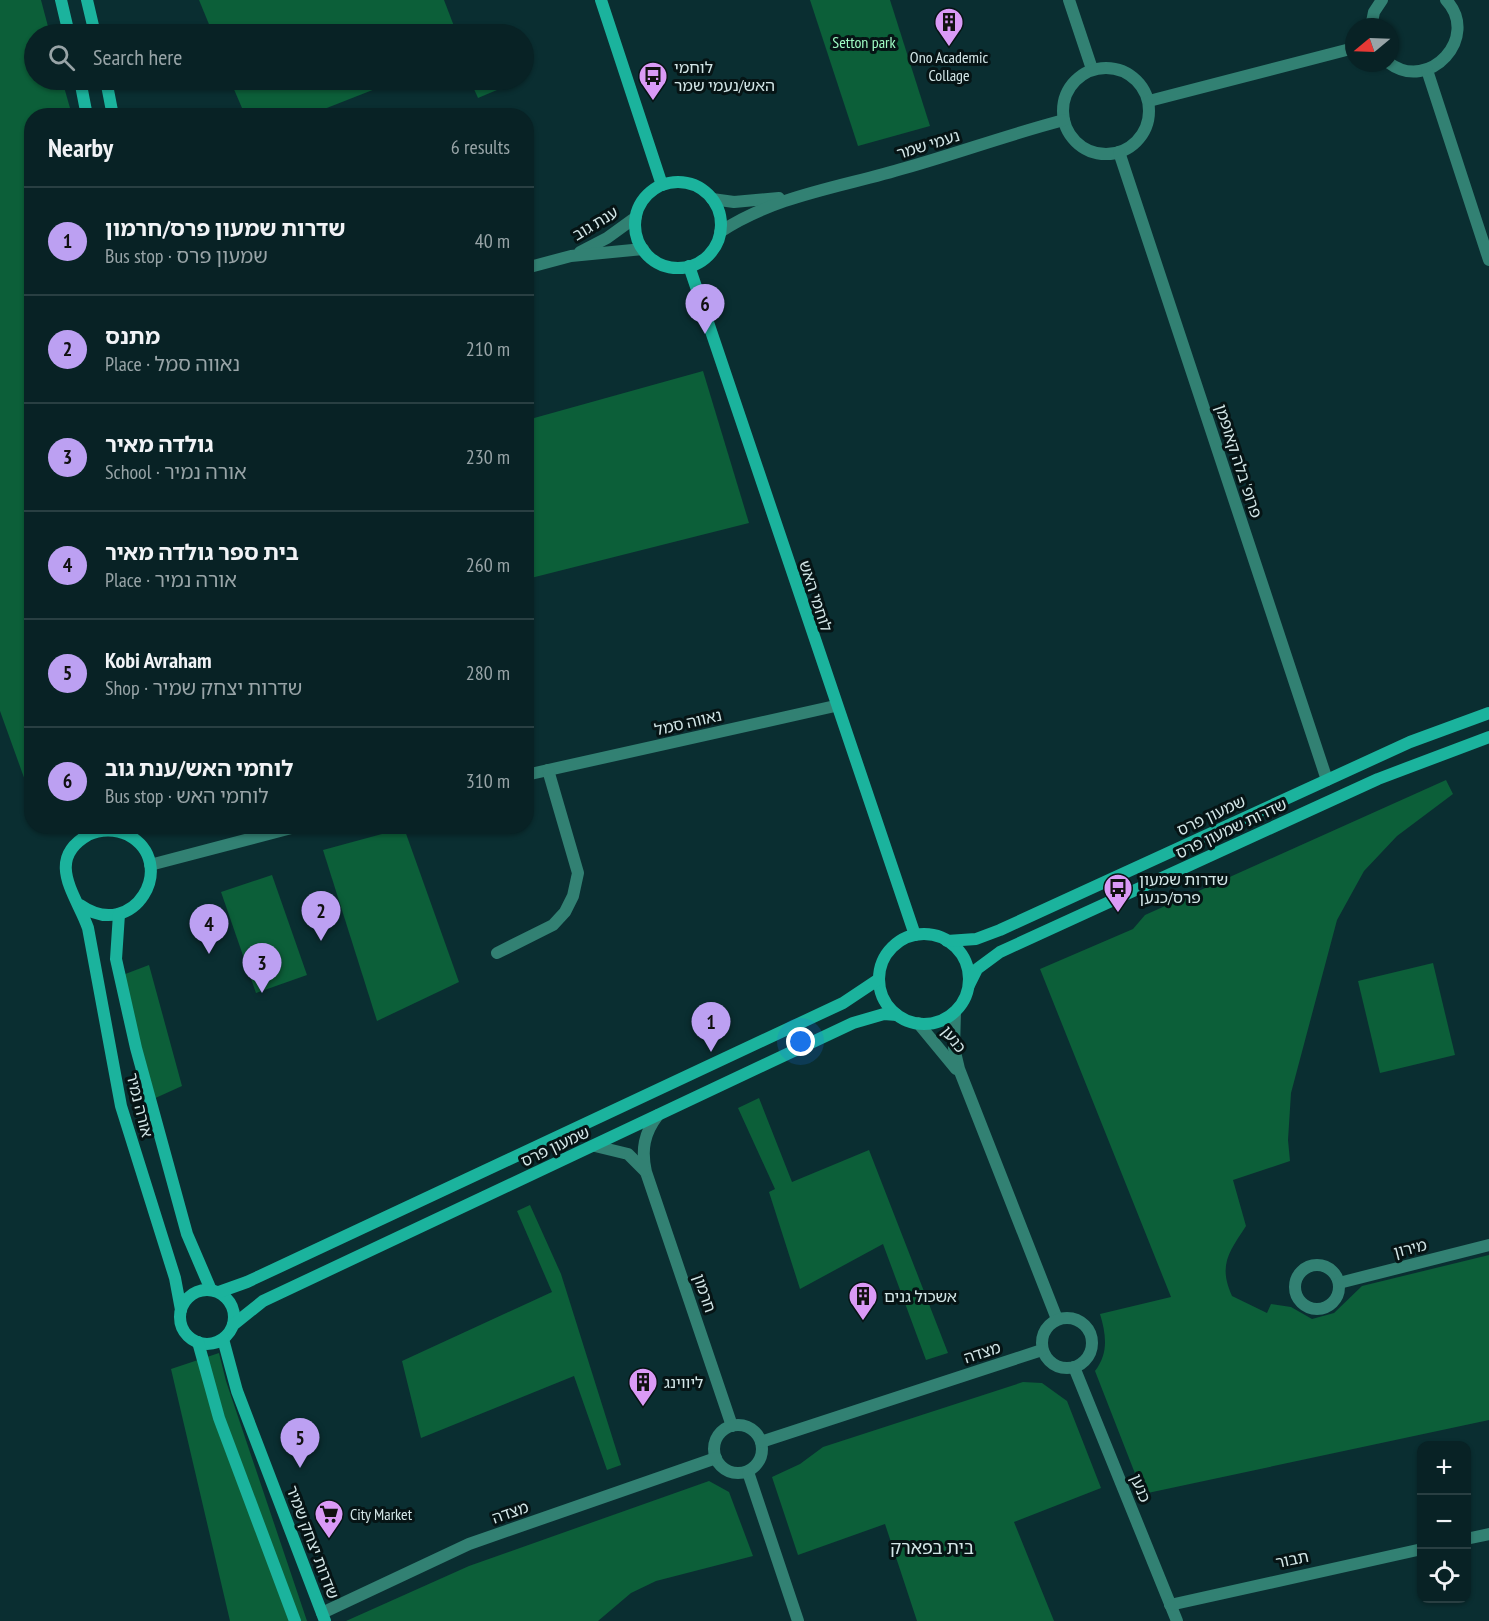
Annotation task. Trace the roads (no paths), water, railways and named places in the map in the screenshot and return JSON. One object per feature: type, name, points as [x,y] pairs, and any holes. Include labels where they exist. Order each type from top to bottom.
[{"type":"street","points":[[61,0],[67,24]]},
{"type":"street","points":[[87,0],[93,24]]},
{"type":"street","points":[[601,0],[662,185]]},
{"type":"street","points":[[1069,0],[1092,69]]},
{"type":"street","points":[[1373,18],[1382,0]]},
{"type":"street","points":[[1399,68],[1427,70],[1439,64],[1449,55],[1458,29],[1455,15],[1446,0]]},
{"type":"street","points":[[1149,101],[1345,50]]},
{"type":"street","points":[[1110,68],[1128,73],[1145,90],[1149,101],[1147,127],[1131,147],[1119,153],[1107,154],[1084,148],[1071,136],[1064,120],[1066,95],[1072,84],[1092,69],[1110,68]]},
{"type":"street","points":[[1427,70],[1489,260]]},
{"type":"street","points":[[82,90],[85,108]]},
{"type":"street","points":[[108,90],[111,108]]},
{"type":"street","name":"נעמי שמר","points":[[720,232],[748,214],[801,195],[904,169],[1064,120]]},
{"type":"street","name":"פרופ' בלה קאופמן","points":[[1119,153],[1327,780]]},
{"type":"street","points":[[687,183],[698,187],[712,199],[720,217],[720,232],[708,255],[689,266],[669,267],[659,263],[643,249],[638,239],[636,217],[645,198],[662,185],[687,183]]},
{"type":"street","name":"נעמי שמר","points":[[712,199],[734,202],[801,195]]},
{"type":"street","name":"ענת גוב","points":[[571,256],[607,238],[636,217]]},
{"type":"street","name":"ענת גוב","points":[[534,266],[571,256],[643,249]]},
{"type":"street","name":"לוחמי האש","points":[[689,266],[835,706],[915,935]]},
{"type":"street","name":"נאווה סמל","points":[[534,773],[835,706]]},
{"type":"street","name":"שמעון פרס","points":[[947,941],[976,939],[1000,930],[1432,732],[1489,713]]},
{"type":"street","name":"שדרות שמעון פרס","points":[[969,985],[977,969],[1000,952],[1378,779],[1489,737]]},
{"type":"street","points":[[497,953],[553,925],[565,912],[573,896],[578,873],[548,770]]},
{"type":"street","points":[[84,834],[66,866],[68,887],[80,905],[99,915],[119,914],[130,910],[145,895],[151,875],[150,865],[139,843],[128,834]]},
{"type":"street","points":[[150,865],[268,834]]},
{"type":"street","name":"אורה נמיר","points":[[80,905],[88,928],[121,1106],[175,1278],[181,1310]]},
{"type":"street","name":"אורה נמיר","points":[[119,914],[116,958],[136,1048],[187,1234],[215,1291]]},
{"type":"street","points":[[915,935],[936,936],[947,941],[962,955],[969,972],[969,985],[965,998],[954,1012],[937,1022],[918,1023],[897,1015],[884,1000],[879,979],[881,967],[892,947],[915,935]]},
{"type":"street","name":"שמעון פרס","points":[[215,1291],[247,1282],[843,1003],[879,979]]},
{"type":"street","name":"כנען","points":[[954,1012],[954,1048],[962,1077],[1057,1319]]},
{"type":"street","name":"שמעון פרס","points":[[233,1325],[263,1301],[853,1023],[884,1014],[897,1015]]},
{"type":"street","name":"כנען","points":[[918,1023],[962,1077]]},
{"type":"street","name":"חרמון","points":[[658,1115],[647,1132],[644,1146],[646,1172],[732,1426]]},
{"type":"street","points":[[595,1146],[628,1154],[646,1172]]},
{"type":"street","name":"מירון","points":[[1339,1283],[1489,1245]]},
{"type":"street","points":[[215,1291],[231,1302],[235,1317],[233,1325],[223,1339],[207,1344],[198,1342],[191,1338],[182,1326],[181,1310],[184,1302],[195,1292],[215,1291]]},
{"type":"street","points":[[1073,1318],[1080,1321],[1090,1334],[1092,1342],[1087,1358],[1074,1367],[1055,1365],[1042,1350],[1042,1335],[1050,1323],[1057,1319],[1073,1318]]},
{"type":"street","name":"שדרות יצחק שמיר","points":[[223,1339],[237,1391],[324,1617]]},
{"type":"street","points":[[198,1342],[219,1418],[295,1621]]},
{"type":"street","name":"מצדה","points":[[761,1442],[1042,1350]]},
{"type":"street","name":"כנען","points":[[1074,1367],[1177,1621]]},
{"type":"street","points":[[740,1425],[753,1430],[761,1442],[762,1456],[754,1468],[748,1472],[732,1473],[725,1470],[716,1458],[716,1442],[719,1435],[732,1426],[740,1425]]},
{"type":"street","name":"מצדה","points":[[324,1617],[469,1544],[716,1458]]},
{"type":"street","points":[[748,1472],[798,1621]]},
{"type":"street","points":[[1471,1538],[1489,1534]]},
{"type":"street","name":"תבור","points":[[1170,1605],[1418,1549]]},
{"type":"place","name":"Ono Academic Collage","points":[[949,48]]},
{"type":"place","name":"לוחמי האש/נעמי שמר","points":[[653,102]]},
{"type":"place","name":"לוחמי האש/ענת גוב","points":[[705,334]]},
{"type":"place","name":"שדרות שמעון פרס/כנען","points":[[1118,914]]},
{"type":"place","name":"מתנס","points":[[321,941]]},
{"type":"place","name":"בית ספר גולדה מאיר","points":[[209,954]]},
{"type":"place","name":"גולדה מאיר","points":[[262,993]]},
{"type":"place","name":"שדרות שמעון פרס/חרמון","points":[[711,1052]]},
{"type":"place","name":"אשכול גנים","points":[[863,1322]]},
{"type":"place","name":"ליווינג","points":[[643,1408]]},
{"type":"place","name":"Kobi Avraham","points":[[300,1468]]},
{"type":"place","name":"City Market","points":[[329,1540]]},
{"type":"district","name":"בית בפארק","points":[[932,1547]]},
{"type":"park label","name":"Setton park","points":[[864,42]]}]
